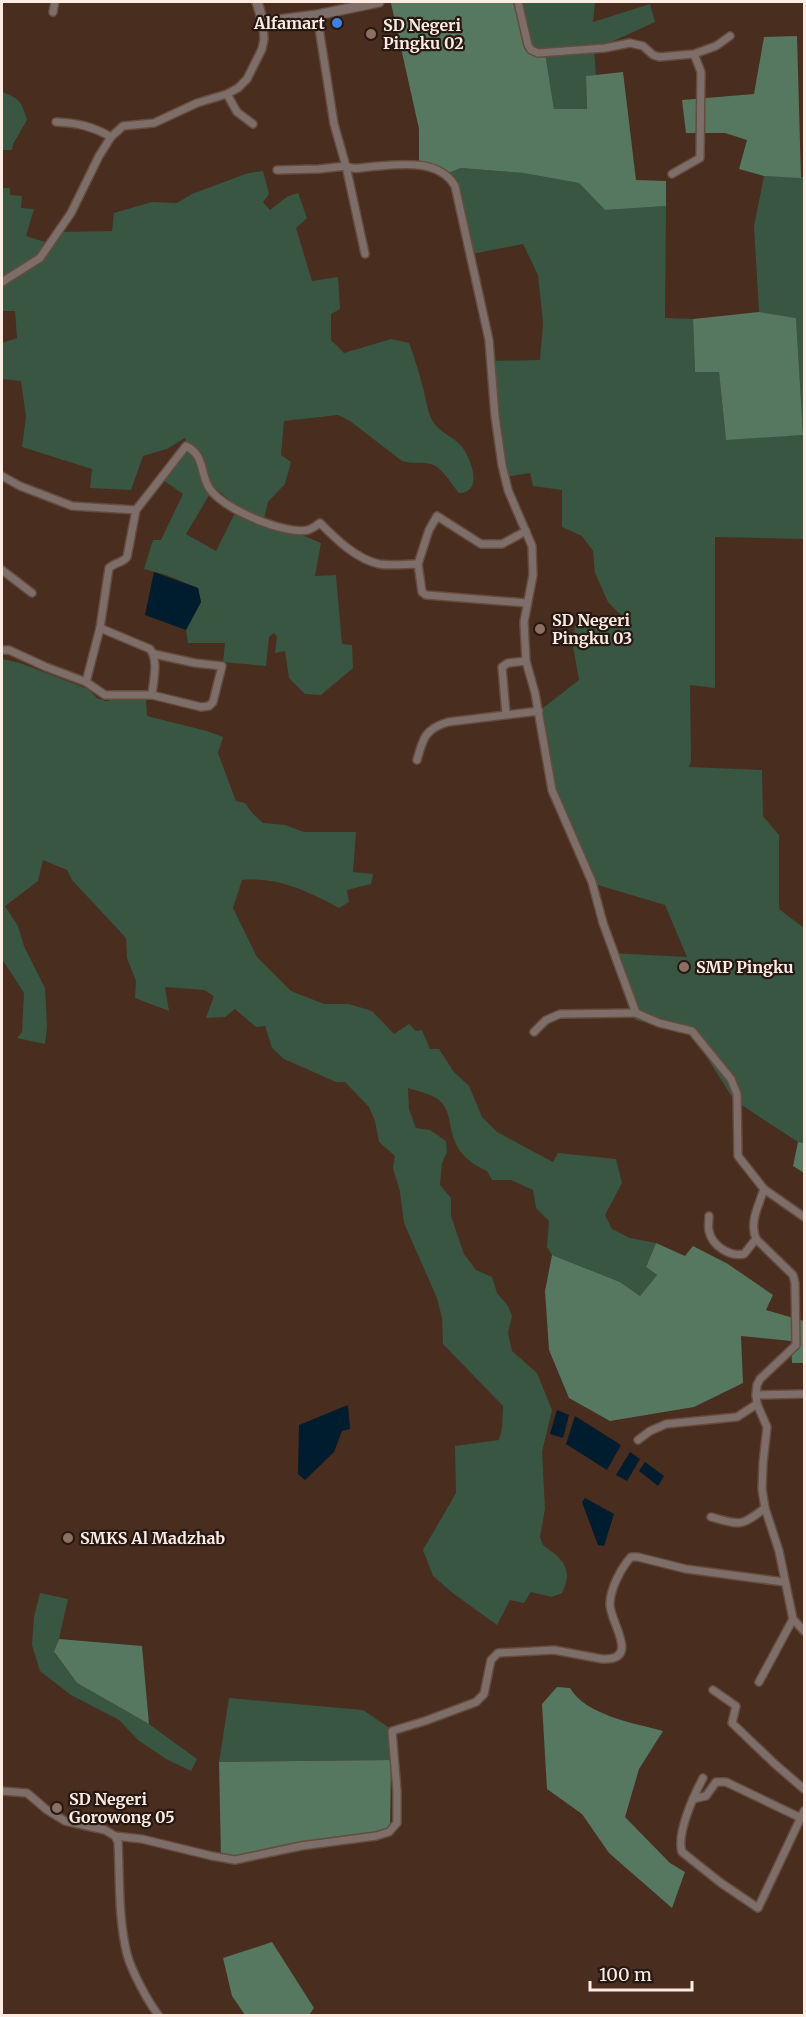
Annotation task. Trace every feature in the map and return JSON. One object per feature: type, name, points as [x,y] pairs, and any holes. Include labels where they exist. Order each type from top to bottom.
[{"type":"street","points":[[53,12],[55,2]]},
{"type":"street","points":[[2,282],[40,258],[71,213],[99,156],[111,137],[123,126],[154,123],[198,103],[227,94],[247,79],[256,65],[264,39],[263,22],[257,2]]},
{"type":"street","points":[[263,22],[317,15],[379,2]]},
{"type":"street","points":[[518,2],[528,45],[531,50],[538,53],[605,48],[630,43],[643,46],[652,55],[659,57],[694,54],[716,46],[730,36]]},
{"type":"street","points":[[317,15],[334,124],[346,166],[365,254]]},
{"type":"street","points":[[672,174],[700,158],[701,72],[694,54]]},
{"type":"street","points":[[227,94],[237,112],[253,124]]},
{"type":"street","points":[[56,122],[79,123],[95,127],[111,137]]},
{"type":"street","points":[[277,170],[320,170],[346,166],[353,169],[398,165],[433,168],[449,176],[455,186],[489,340],[495,416],[502,465],[508,490],[534,555],[533,575],[524,622],[526,661],[538,711],[552,790],[592,882],[603,923],[636,1013]]},
{"type":"street","points":[[86,682],[100,628],[109,568],[113,564],[124,561],[127,557],[136,510],[186,446],[200,456],[208,486],[233,509],[260,522],[299,530],[310,530],[320,523],[335,538],[369,561],[381,564],[418,564]]},
{"type":"street","points":[[2,476],[20,486],[72,506],[136,510]]},
{"type":"street","points":[[526,531],[502,544],[481,544],[437,516],[429,531],[418,564],[422,592],[426,595],[527,603]]},
{"type":"street","points":[[2,570],[32,593]]},
{"type":"street","points":[[100,628],[150,649],[154,654],[152,695]]},
{"type":"street","points":[[2,650],[9,650],[86,682],[105,695],[152,695],[201,707],[209,706],[213,702],[222,666],[154,654]]},
{"type":"street","points":[[506,714],[502,667],[508,663],[526,661]]},
{"type":"street","points":[[417,760],[423,739],[435,726],[448,722],[538,711]]},
{"type":"street","points":[[534,1032],[551,1017],[560,1014],[636,1013],[659,1023],[692,1031],[731,1079],[736,1094],[738,1156],[764,1189],[804,1217]]},
{"type":"street","points":[[764,1189],[753,1223],[753,1231],[756,1239],[793,1275],[796,1345],[760,1379],[756,1395],[757,1404],[767,1427],[762,1489],[793,1619],[804,1631]]},
{"type":"street","points":[[709,1216],[710,1235],[720,1248],[731,1254],[744,1254],[756,1239]]},
{"type":"street","points":[[796,1305],[804,1305]]},
{"type":"street","points":[[756,1395],[804,1394]]},
{"type":"street","points":[[638,1440],[650,1431],[666,1424],[736,1418],[757,1404]]},
{"type":"street","points":[[711,1516],[738,1524],[747,1522],[765,1508]]},
{"type":"street","points":[[2,1791],[27,1793],[65,1821],[105,1830],[115,1836],[142,1839],[235,1860],[301,1846],[376,1836],[389,1832],[397,1823],[392,1731],[476,1702],[484,1694],[491,1660],[498,1653],[554,1650],[602,1659],[616,1656],[622,1650],[622,1643],[610,1614],[609,1605],[622,1569],[631,1557],[687,1569],[784,1582]]},
{"type":"street","points":[[759,1682],[793,1619]]},
{"type":"street","points":[[713,1690],[736,1706],[732,1722],[804,1789]]},
{"type":"street","points":[[703,1778],[693,1799],[680,1840],[682,1852],[721,1883],[758,1908],[804,1811]]},
{"type":"street","points":[[693,1799],[706,1797],[716,1782],[726,1782],[801,1818]]},
{"type":"street","points":[[115,1836],[118,1842],[122,1916],[127,1955],[159,2016]]},
{"type":"green space","points":[[519,2],[595,2],[593,22],[650,4],[655,22],[594,50],[596,75],[586,76],[587,109],[554,109],[545,54],[525,50],[525,15]]},
{"type":"green space","points":[[519,2],[525,15],[525,50],[545,53],[554,109],[587,109],[586,76],[623,72],[636,180],[666,181],[666,206],[605,210],[579,183],[523,173],[461,168],[446,174],[419,168],[419,129],[391,3]]},
{"type":"green space","points":[[797,36],[801,178],[764,176],[739,169],[747,140],[725,133],[686,133],[682,100],[754,94],[764,37]]},
{"type":"green space","points":[[2,92],[19,101],[27,120],[12,150],[2,150]]},
{"type":"green space","points":[[461,168],[523,173],[579,183],[605,210],[666,206],[665,318],[693,319],[695,372],[719,372],[726,439],[803,435],[804,539],[715,537],[715,688],[690,685],[691,761],[689,767],[762,770],[763,816],[779,835],[779,909],[804,928],[804,1143],[798,1142],[734,1100],[692,1034],[635,1020],[611,953],[687,957],[665,905],[591,883],[549,781],[543,708],[579,680],[573,646],[575,626],[593,619],[621,615],[608,602],[595,573],[593,551],[582,536],[562,527],[562,490],[533,486],[530,473],[504,477],[490,361],[540,360],[543,323],[538,275],[523,244],[467,255],[458,192],[446,174]]},
{"type":"green space","points":[[263,171],[269,194],[263,202],[270,210],[288,196],[298,193],[307,218],[296,228],[312,281],[338,277],[340,309],[331,314],[331,340],[344,353],[391,339],[409,343],[432,420],[463,448],[472,467],[471,487],[459,493],[443,472],[435,466],[428,463],[402,461],[350,421],[338,415],[284,421],[281,455],[291,462],[285,484],[268,502],[264,519],[321,543],[315,576],[336,575],[342,644],[352,645],[353,668],[321,695],[305,694],[289,678],[285,651],[275,653],[277,637],[274,633],[269,637],[266,666],[223,662],[225,643],[188,643],[186,630],[201,602],[198,588],[144,569],[153,540],[161,540],[183,494],[163,480],[187,445],[185,438],[167,449],[143,456],[131,490],[90,488],[92,469],[22,447],[26,417],[21,381],[2,379],[2,343],[17,338],[15,311],[2,311],[2,188],[10,188],[10,195],[22,196],[21,208],[34,209],[26,236],[51,244],[61,232],[112,231],[114,213],[152,202],[177,203],[192,194],[248,173]],"holes":[[[214,487],[238,507],[216,551],[186,534]]]},
{"type":"green space","points":[[764,176],[804,177],[804,423],[802,423],[796,318],[759,312],[754,226]]},
{"type":"green space","points":[[759,312],[796,318],[803,435],[726,440],[719,372],[695,372],[693,319]]},
{"type":"green space","points":[[2,659],[20,663],[88,689],[97,698],[106,701],[125,697],[146,700],[147,716],[223,737],[218,753],[236,801],[245,803],[263,823],[285,825],[304,832],[356,832],[353,872],[373,874],[371,884],[347,890],[349,902],[339,908],[281,883],[242,880],[233,908],[257,957],[291,991],[324,1004],[349,1004],[372,1011],[394,1034],[409,1024],[416,1031],[422,1030],[430,1049],[439,1049],[454,1072],[469,1086],[482,1117],[497,1132],[553,1162],[558,1153],[616,1159],[622,1183],[605,1215],[612,1229],[630,1238],[656,1243],[646,1267],[657,1275],[640,1296],[620,1282],[552,1255],[547,1247],[549,1221],[536,1208],[533,1190],[511,1180],[492,1180],[487,1171],[472,1162],[459,1150],[443,1104],[428,1094],[408,1088],[409,1109],[416,1128],[430,1130],[446,1141],[447,1152],[442,1163],[440,1185],[451,1198],[451,1216],[464,1254],[476,1270],[492,1277],[497,1293],[508,1306],[512,1316],[508,1333],[512,1351],[537,1373],[552,1410],[542,1452],[545,1509],[540,1537],[543,1545],[561,1560],[567,1571],[562,1593],[552,1597],[531,1592],[524,1603],[510,1600],[497,1625],[433,1576],[423,1550],[456,1493],[455,1446],[499,1440],[503,1406],[443,1344],[442,1318],[437,1298],[404,1223],[400,1192],[393,1168],[395,1156],[379,1142],[375,1121],[369,1107],[345,1082],[336,1082],[284,1059],[272,1048],[265,1026],[256,1027],[235,1009],[225,1017],[206,1018],[214,996],[204,990],[165,987],[169,1011],[135,998],[136,981],[127,958],[126,938],[72,880],[67,870],[43,860],[38,881],[5,906],[18,926],[24,946],[45,988],[47,1026],[45,1044],[17,1038],[22,1032],[24,993],[2,959]]},
{"type":"green space","points":[[798,1142],[804,1143],[804,1173],[793,1166]]},
{"type":"green space","points":[[656,1243],[685,1256],[693,1246],[728,1264],[773,1295],[766,1310],[804,1321],[804,1363],[792,1363],[791,1341],[741,1336],[743,1383],[694,1407],[610,1421],[569,1398],[549,1350],[545,1291],[552,1255],[620,1282],[640,1296],[657,1275],[646,1267]]},
{"type":"green space","points":[[40,1593],[68,1599],[54,1653],[77,1683],[149,1724],[197,1759],[191,1771],[166,1759],[138,1740],[119,1720],[71,1695],[40,1671],[32,1645],[34,1617]]},
{"type":"green space","points":[[59,1639],[142,1646],[149,1724],[77,1683],[54,1652]]},
{"type":"green space","points":[[557,1687],[570,1688],[587,1705],[611,1717],[663,1731],[639,1769],[625,1817],[670,1863],[685,1872],[672,1908],[609,1853],[582,1814],[547,1789],[542,1704]]},
{"type":"green space","points":[[229,1698],[363,1710],[397,1733],[391,1760],[219,1762]]},
{"type":"green space","points":[[391,1760],[390,1833],[221,1858],[219,1762]]},
{"type":"green space","points":[[272,1942],[314,2008],[309,2015],[245,2015],[232,1996],[223,1958]]},
{"type":"water","points":[[154,572],[198,588],[201,602],[186,630],[145,615]]},
{"type":"water","points":[[348,1405],[350,1429],[342,1431],[334,1452],[305,1480],[298,1474],[299,1425]]},
{"type":"water","points":[[557,1410],[569,1415],[563,1438],[550,1434]]},
{"type":"water","points":[[575,1416],[621,1445],[607,1470],[566,1444]]},
{"type":"water","points":[[630,1452],[640,1459],[627,1481],[616,1475]]},
{"type":"water","points":[[645,1462],[664,1476],[658,1486],[639,1471]]},
{"type":"water","points":[[585,1498],[614,1514],[604,1546],[598,1545],[582,1502]]},
{"type":"place","name":"Alfamart","points":[[337,23]]},
{"type":"place","name":"SD Negeri Pingku 02","points":[[371,34]]},
{"type":"place","name":"SD Negeri Pingku 03","points":[[540,629]]},
{"type":"place","name":"SMP Pingku","points":[[684,967]]},
{"type":"place","name":"SMKS Al Madzhab","points":[[68,1538]]},
{"type":"place","name":"SD Negeri Gorowong 05","points":[[57,1808]]}]
